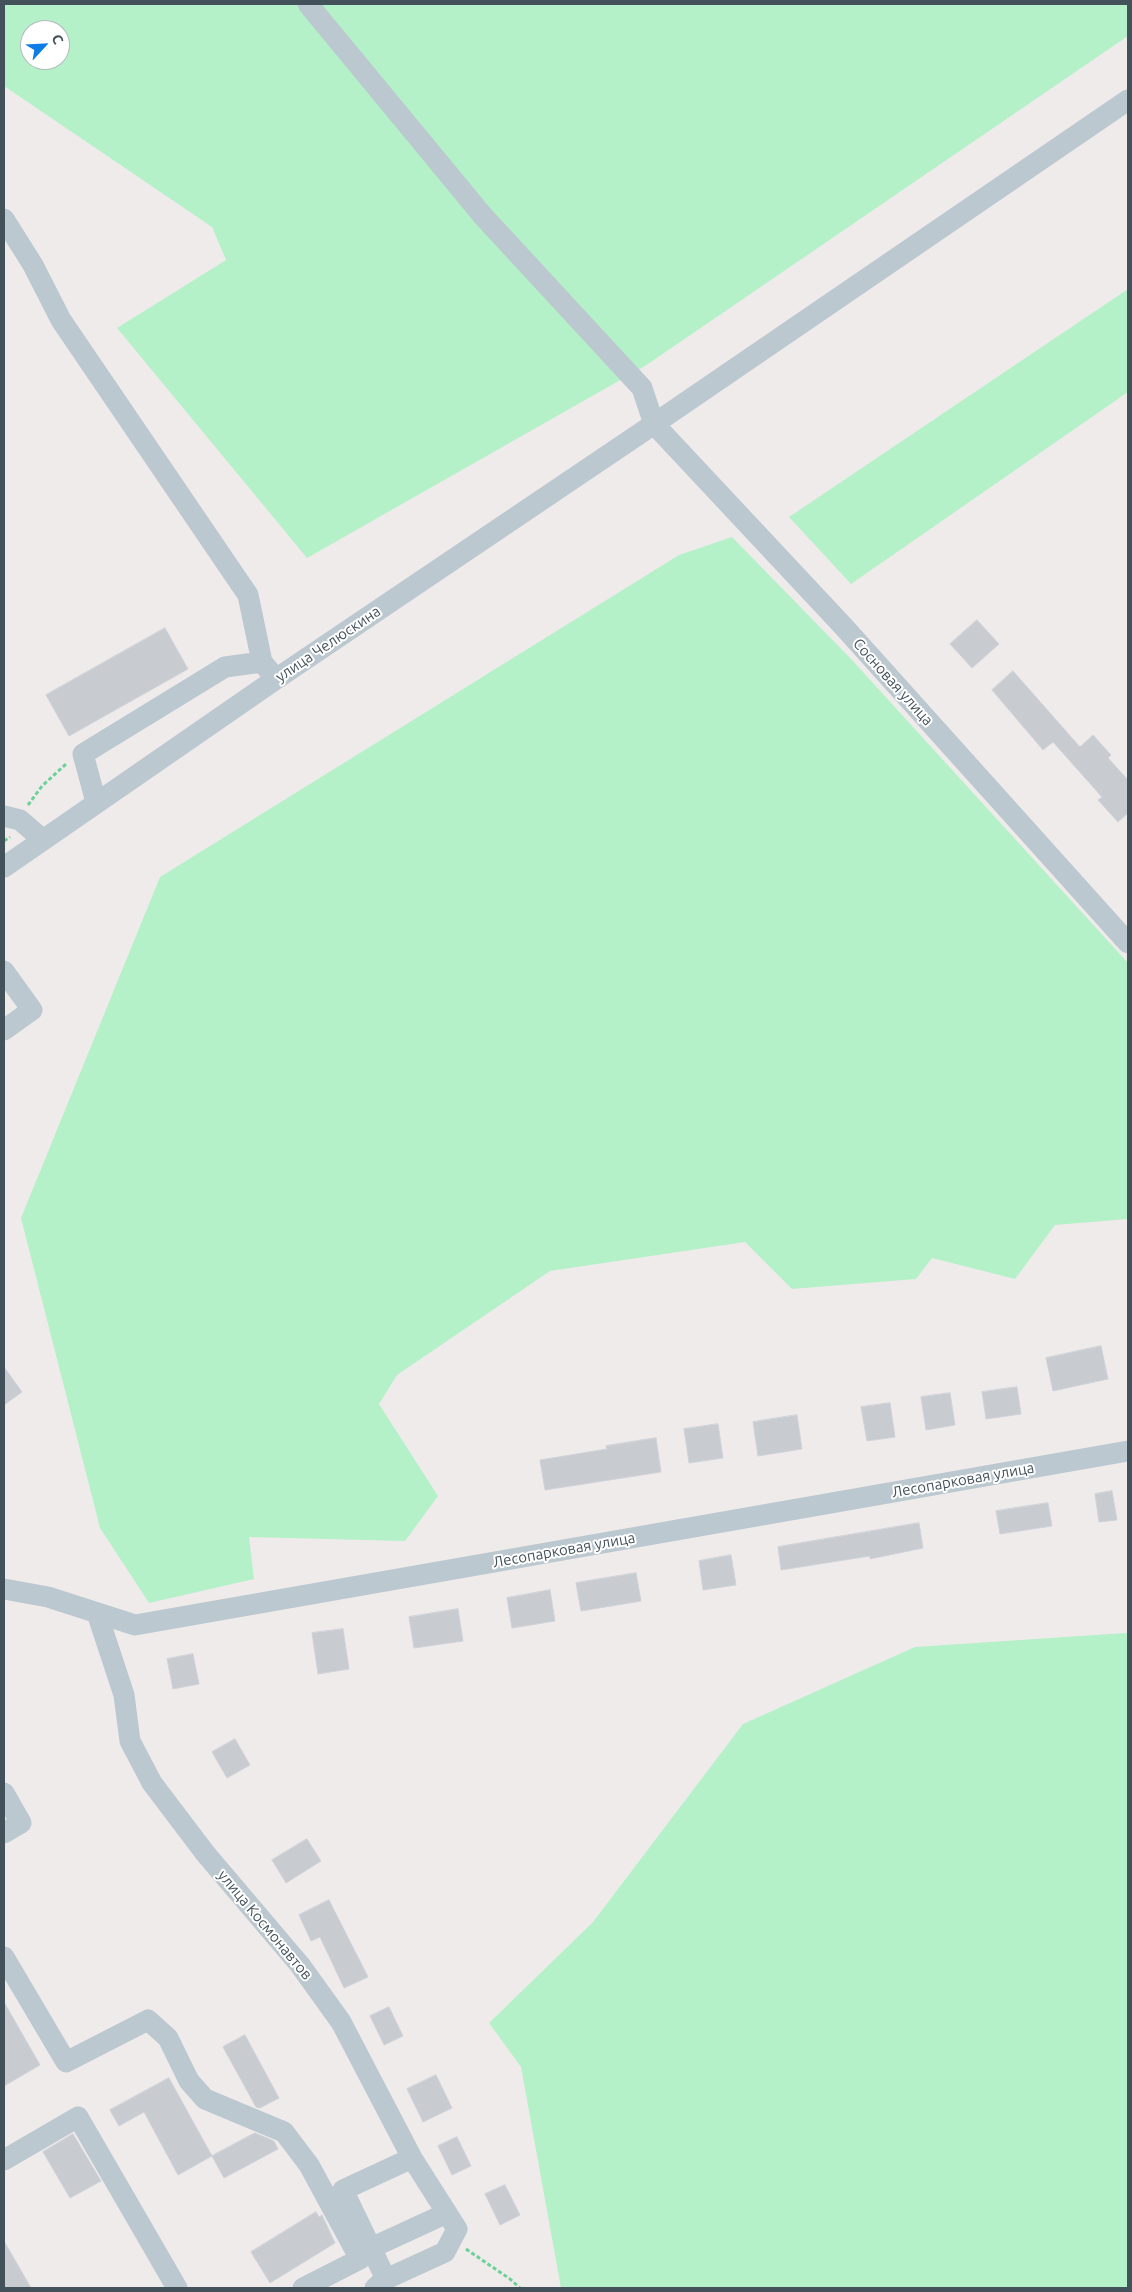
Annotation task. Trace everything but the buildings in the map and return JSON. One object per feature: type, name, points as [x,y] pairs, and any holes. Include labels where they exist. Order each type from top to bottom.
[{"type":"street","points":[[308,4],[483,216],[642,388],[654,424]]},
{"type":"street","name":"улица Челюскина","points":[[4,867],[276,679],[654,424],[1128,100]]},
{"type":"street","points":[[4,220],[33,265],[62,320],[248,595],[262,662],[276,679]]},
{"type":"street","name":"Сосновая улица","points":[[654,424],[844,627],[1128,943]]},
{"type":"street","points":[[96,802],[84,754],[225,667],[262,662]]},
{"type":"street","points":[[12,818],[42,839]]},
{"type":"street","points":[[4,971],[32,1010],[4,1030]]},
{"type":"street","name":"Лесопарковая улица","points":[[4,1590],[48,1597],[135,1625],[1128,1451]]},
{"type":"street","name":"улица Космонавтов","points":[[96,1613],[124,1695],[130,1741],[152,1783],[205,1853],[300,1965],[341,2022],[412,2158],[452,2228]]},
{"type":"street","points":[[4,1793],[21,1823],[4,1833]]},
{"type":"street","points":[[4,1957],[66,2062],[148,2020],[168,2038],[189,2081],[204,2099],[284,2132],[309,2165],[360,2259],[303,2288]]},
{"type":"street","points":[[4,2160],[78,2118],[177,2288]]},
{"type":"street","points":[[371,2248],[452,2228],[446,2252],[381,2284],[371,2248],[343,2190],[412,2158]]},
{"type":"path","points":[[4,841],[11,835],[12,818],[66,764],[84,754]]},
{"type":"path","points":[[452,2228],[520,2288]]},
{"type":"green space","points":[[4,4],[1128,4],[1128,36],[645,366],[307,558],[117,328],[226,260],[212,227],[4,86]]},
{"type":"green space","points":[[1128,289],[1128,392],[851,584],[789,517]]},
{"type":"green space","points":[[732,537],[852,660],[1128,963],[1128,1219],[1055,1225],[1015,1279],[932,1258],[916,1279],[792,1289],[745,1242],[550,1271],[397,1375],[379,1404],[438,1496],[405,1541],[249,1537],[254,1579],[149,1603],[100,1528],[21,1218],[160,877],[679,555]]},
{"type":"green space","points":[[1128,1634],[1128,2288],[561,2288],[521,2067],[489,2023],[593,1922],[743,1724],[915,1647]]}]
